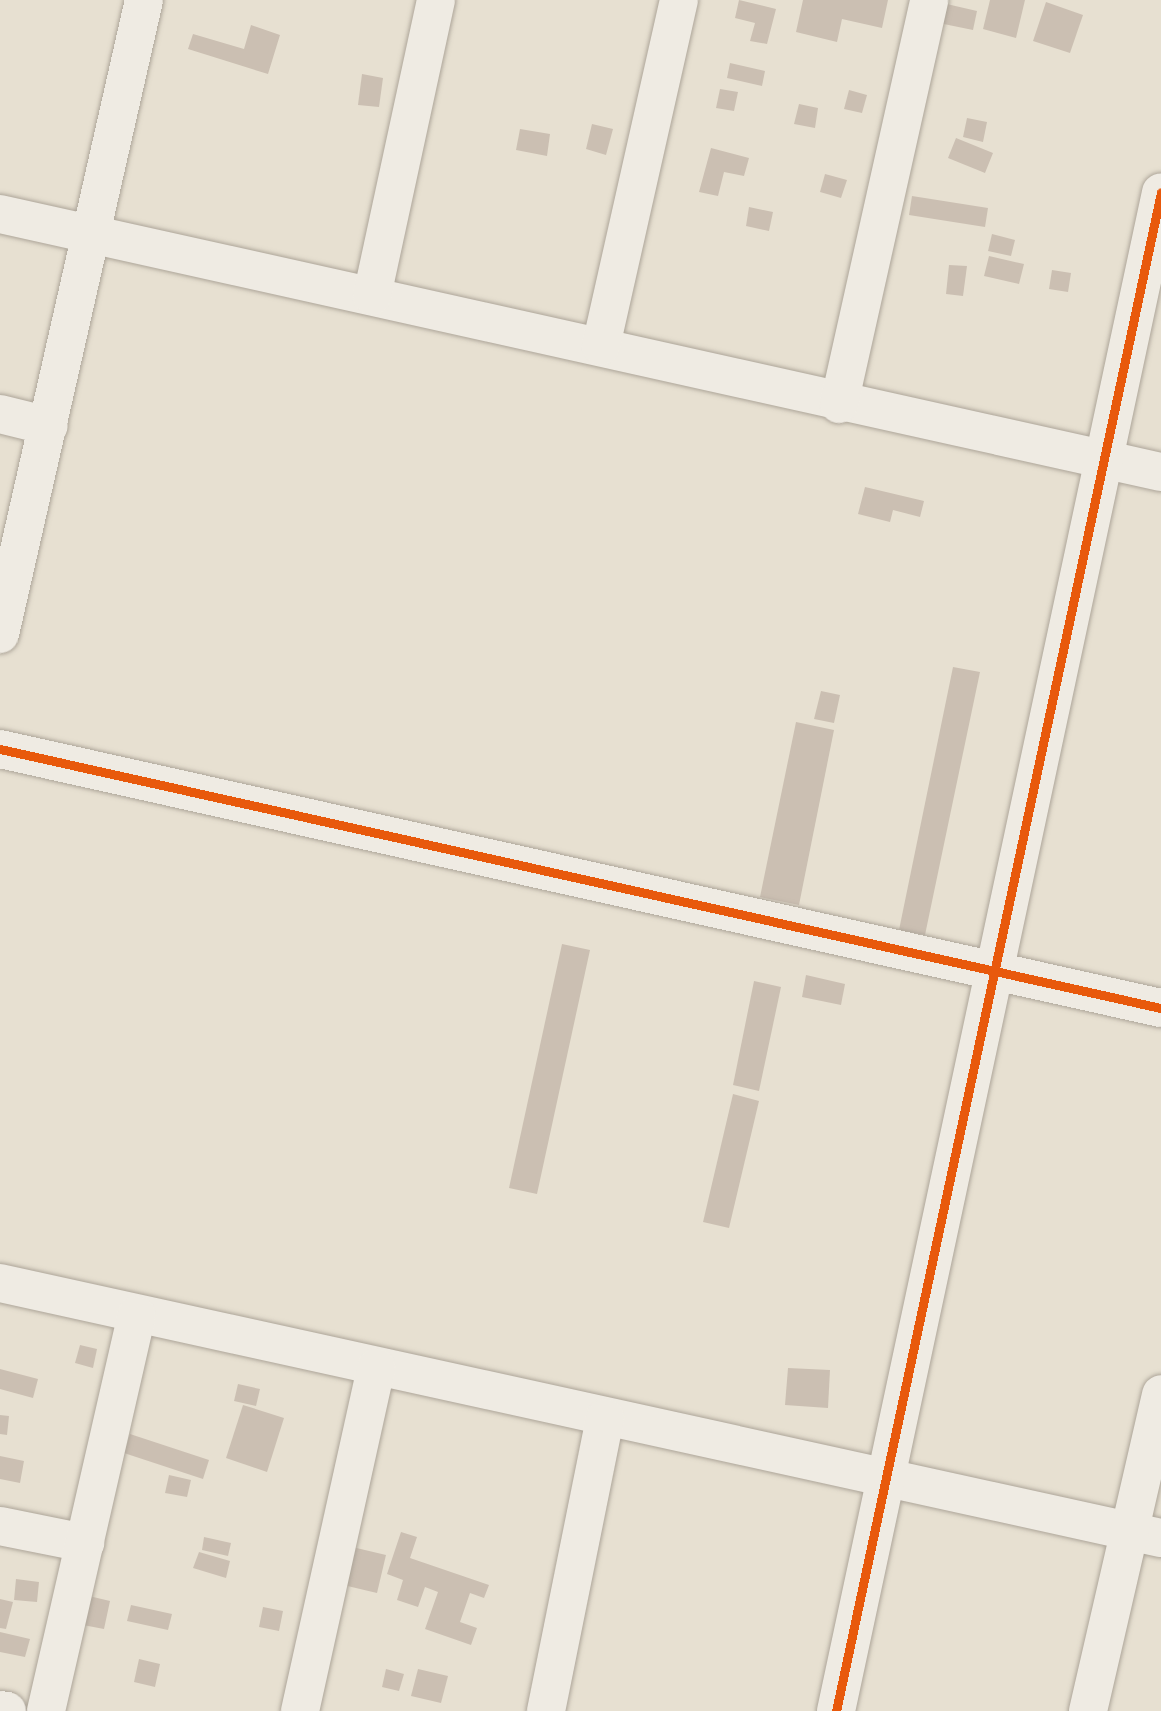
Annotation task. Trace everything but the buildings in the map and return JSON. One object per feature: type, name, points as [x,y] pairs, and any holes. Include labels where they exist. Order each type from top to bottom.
[{"type":"street","points":[[0,634],[144,0]]},
{"type":"street","points":[[372,296],[436,0]]},
{"type":"street","points":[[601,346],[679,0]]},
{"type":"street","points":[[839,404],[929,0]]},
{"type":"street","points":[[835,1711],[1161,192]]},
{"type":"street","points":[[0,214],[601,346],[839,404],[1161,472]]},
{"type":"street","points":[[0,414],[49,426]]},
{"type":"street","points":[[0,749],[1161,1008]]},
{"type":"street","points":[[0,1283],[605,1418],[887,1475],[1144,1534]]},
{"type":"street","points":[[46,1711],[137,1315]]},
{"type":"street","points":[[300,1711],[376,1367]]},
{"type":"street","points":[[1088,1711],[1144,1534],[1161,1394]]},
{"type":"street","points":[[547,1711],[605,1418]]},
{"type":"street","points":[[0,1526],[85,1543]]},
{"type":"street","points":[[0,1710],[7,1711]]},
{"type":"cycle path","points":[[836,1711],[1161,192]]},
{"type":"cycle path","points":[[0,749],[1161,1008]]}]
